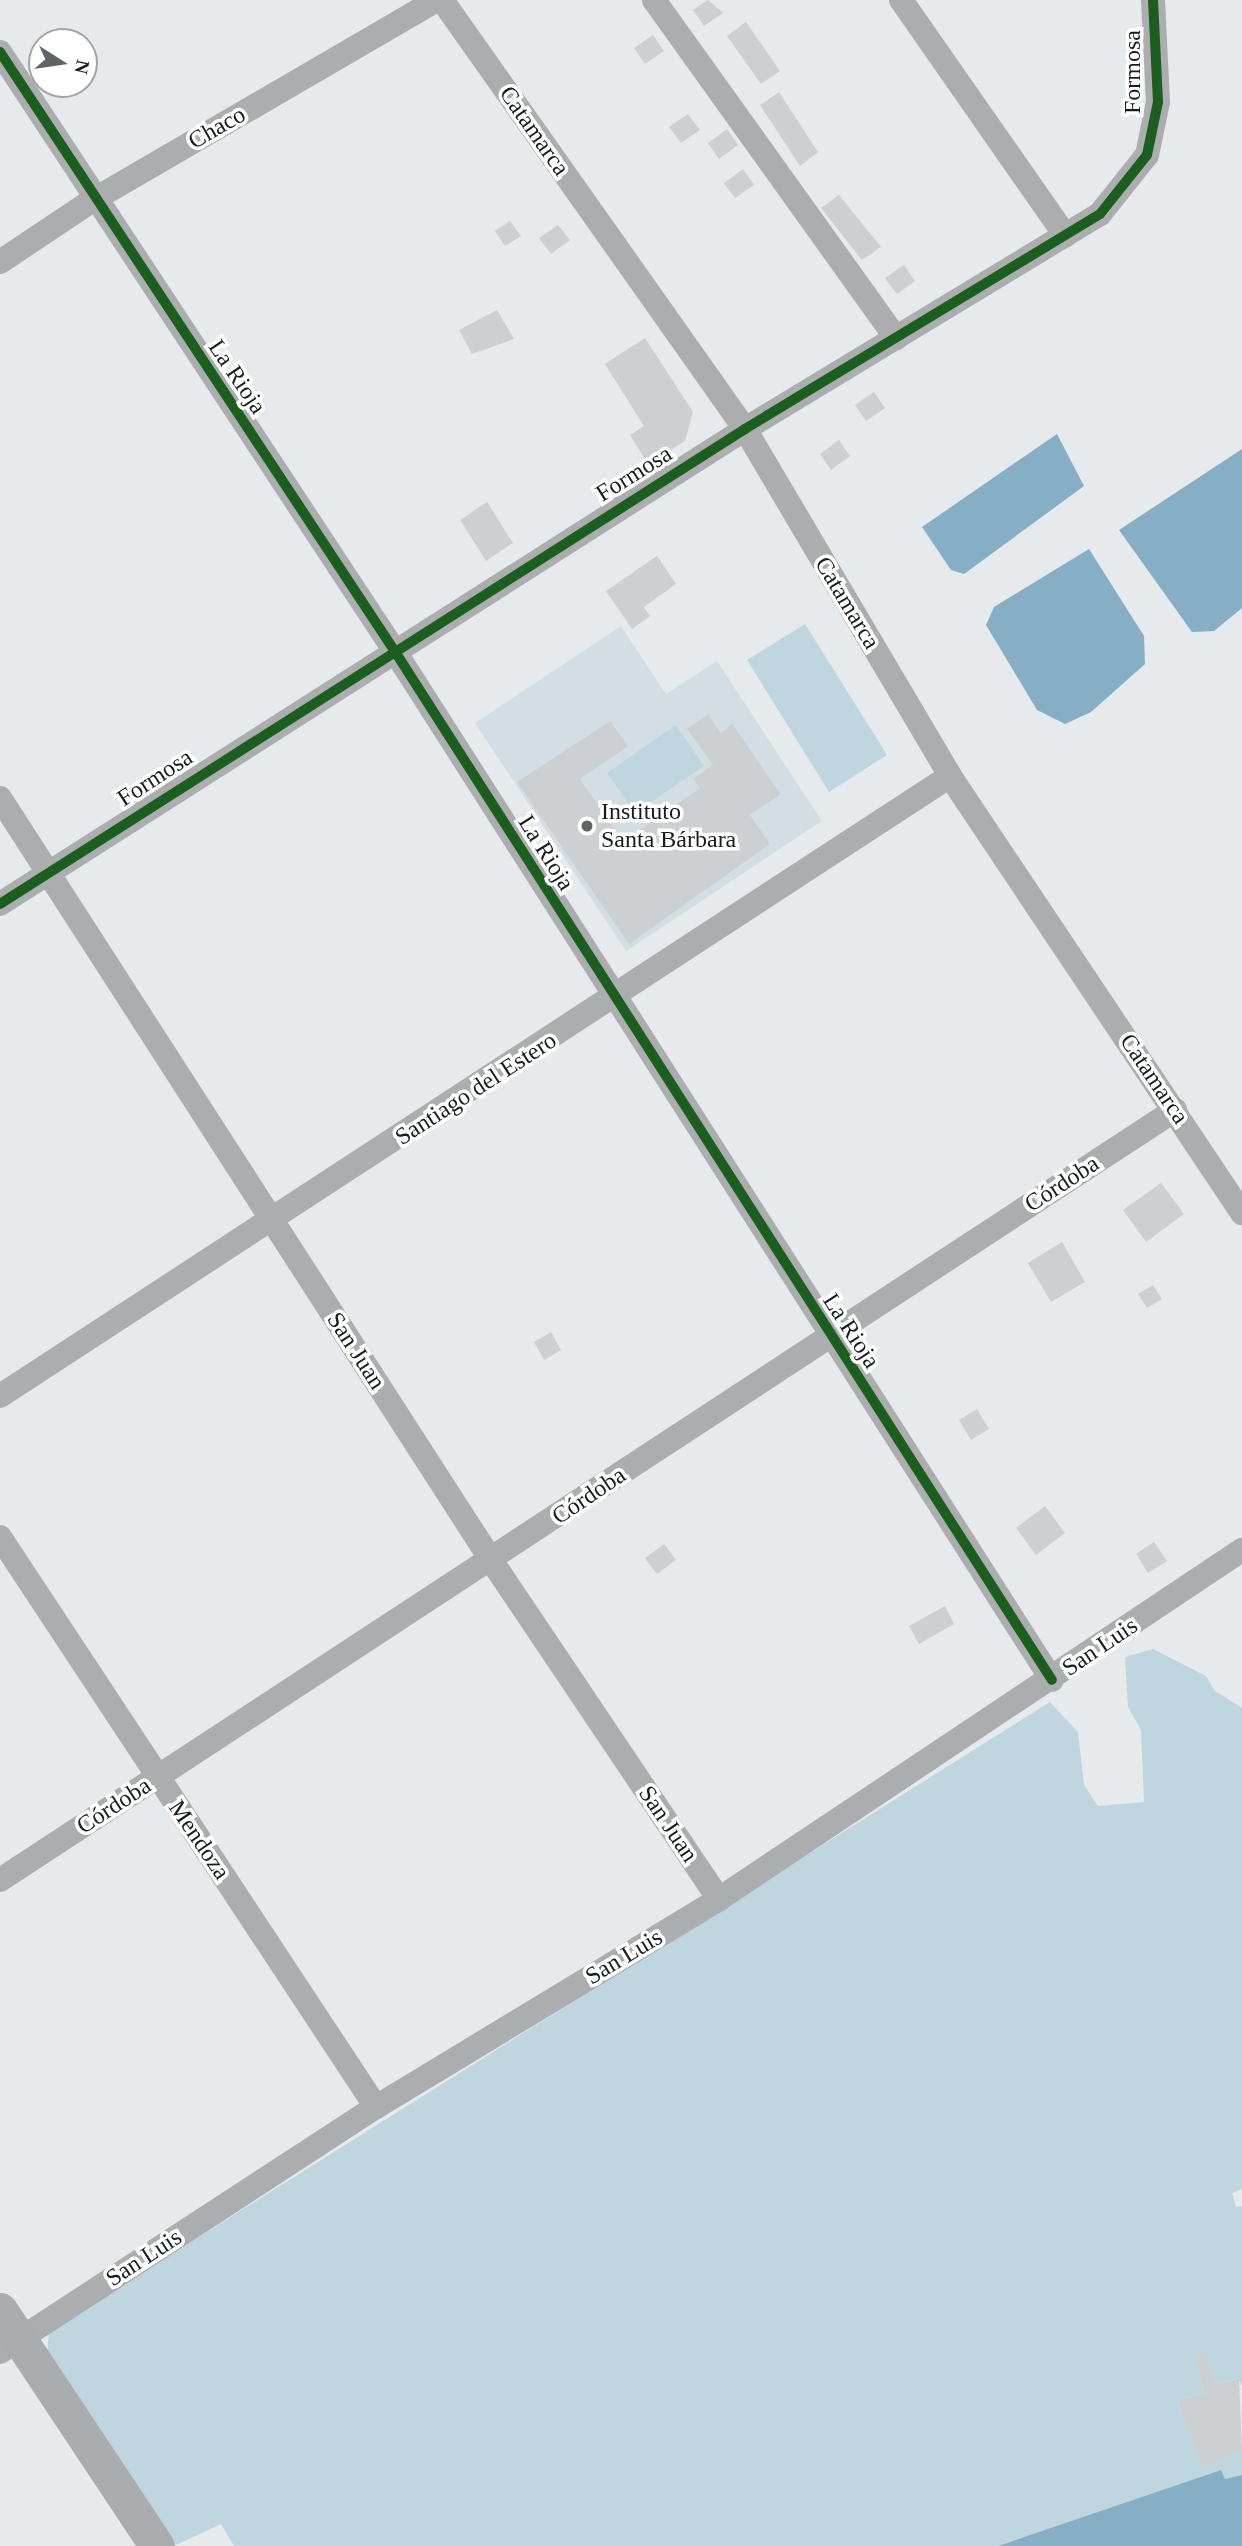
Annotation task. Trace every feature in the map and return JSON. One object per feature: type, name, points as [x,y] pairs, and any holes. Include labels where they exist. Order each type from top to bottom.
[{"type":"street","name":"Chaco","points":[[0,262],[93,200],[440,0]]},
{"type":"street","name":"Catamarca","points":[[440,0],[745,429],[950,776],[1242,1213]]},
{"type":"street","points":[[654,0],[896,338]]},
{"type":"street","points":[[901,0],[1065,235]]},
{"type":"street","name":"Formosa","points":[[0,904],[394,650],[745,429],[1065,235],[1120,195],[1147,155],[1158,102],[1153,0]]},
{"type":"street","name":"La Rioja","points":[[0,52],[93,200],[394,650],[613,999],[1052,1680]]},
{"type":"street","name":"Santiago del Estero","points":[[0,1396],[272,1222],[950,776]]},
{"type":"street","name":"San Juan","points":[[0,797],[491,1560],[719,1899]]},
{"type":"street","name":"Córdoba","points":[[0,1880],[1175,1110]]},
{"type":"street","name":"Mendoza","points":[[0,1537],[376,2107]]},
{"type":"street","name":"San Luis","points":[[10,2346],[376,2107],[719,1899],[1052,1680],[1242,1550]]},
{"type":"street","points":[[0,2311],[10,2346],[158,2546]]},
{"type":"shaded area","points":[[805,624],[887,755],[829,792],[747,660]]},
{"type":"shaded area","points":[[621,626],[666,694],[717,661],[822,821],[626,951],[475,723]]},
{"type":"shaded area","points":[[676,725],[704,766],[635,813],[607,773]]},
{"type":"shaded area","points":[[1153,1649],[1206,1676],[1214,1690],[1242,1708],[1242,2189],[1232,2193],[1236,2207],[1242,2206],[1242,2386],[1238,2378],[1218,2384],[1206,2360],[1196,2364],[1204,2392],[1177,2401],[1202,2465],[1242,2451],[1242,2475],[1225,2479],[1221,2470],[998,2546],[234,2546],[221,2524],[174,2546],[47,2355],[49,2331],[1050,1702],[1078,1732],[1084,1785],[1098,1806],[1144,1802],[1141,1730],[1128,1707],[1125,1657]]},
{"type":"water","points":[[1057,434],[1084,486],[964,574],[951,570],[922,527]]},
{"type":"water","points":[[1242,449],[1242,608],[1214,631],[1192,632],[1119,530]]},
{"type":"water","points":[[1089,549],[1144,636],[1145,664],[1091,712],[1065,724],[1037,710],[986,625],[994,607]]},
{"type":"water","points":[[1221,2470],[1225,2479],[1242,2475],[1242,2546],[998,2546]]},
{"type":"building","points":[[708,0],[723,13],[704,26],[693,10]]},
{"type":"building","points":[[746,22],[780,71],[761,84],[727,36]]},
{"type":"building","points":[[653,35],[664,51],[645,64],[634,48]]},
{"type":"building","points":[[779,92],[818,152],[800,166],[760,105]]},
{"type":"building","points":[[688,114],[700,130],[681,143],[669,127]]},
{"type":"building","points":[[727,129],[738,145],[719,159],[708,143]]},
{"type":"building","points":[[743,169],[754,185],[735,198],[724,183]]},
{"type":"building","points":[[839,195],[881,247],[862,260],[821,208]]},
{"type":"building","points":[[510,221],[521,236],[505,246],[495,231]]},
{"type":"building","points":[[558,225],[570,240],[551,254],[539,238]]},
{"type":"building","points":[[904,265],[915,281],[897,294],[885,278]]},
{"type":"building","points":[[497,310],[514,339],[472,354],[459,330]]},
{"type":"building","points":[[645,338],[693,412],[685,441],[648,464],[630,435],[644,426],[605,364]]},
{"type":"building","points":[[874,392],[885,408],[866,421],[855,405]]},
{"type":"building","points":[[839,440],[850,456],[831,470],[820,454]]},
{"type":"building","points":[[487,502],[513,543],[486,561],[460,520]]},
{"type":"building","points":[[657,556],[676,584],[644,607],[650,616],[632,629],[606,591]]},
{"type":"building","points":[[708,714],[721,733],[732,724],[781,794],[750,815],[770,844],[629,944],[517,782],[610,721],[628,746],[580,779],[623,842],[700,788],[693,779],[713,765],[687,729]]},
{"type":"building","points":[[1161,1183],[1184,1214],[1146,1242],[1123,1210]]},
{"type":"building","points":[[1062,1242],[1085,1282],[1051,1302],[1028,1263]]},
{"type":"building","points":[[1153,1285],[1162,1299],[1147,1308],[1138,1294]]},
{"type":"building","points":[[551,1332],[561,1350],[544,1360],[534,1342]]},
{"type":"building","points":[[977,1409],[989,1429],[971,1440],[959,1420]]},
{"type":"building","points":[[1045,1506],[1065,1533],[1036,1555],[1016,1528]]},
{"type":"building","points":[[1154,1542],[1167,1561],[1148,1573],[1136,1554]]},
{"type":"building","points":[[664,1544],[676,1560],[657,1574],[645,1558]]},
{"type":"building","points":[[945,1606],[954,1624],[919,1644],[909,1626]]},
{"type":"building","points":[[1203,2353],[1218,2384],[1239,2378],[1242,2451],[1202,2466],[1177,2401],[1204,2392],[1194,2357]]},
{"type":"cycle path","points":[[0,904],[745,429],[1100,214],[1147,155],[1158,102],[1153,0]]},
{"type":"cycle path","points":[[0,52],[394,650],[1052,1680]]},
{"type":"place","name":"Instituto Santa Bárbara","points":[[587,826]]}]
